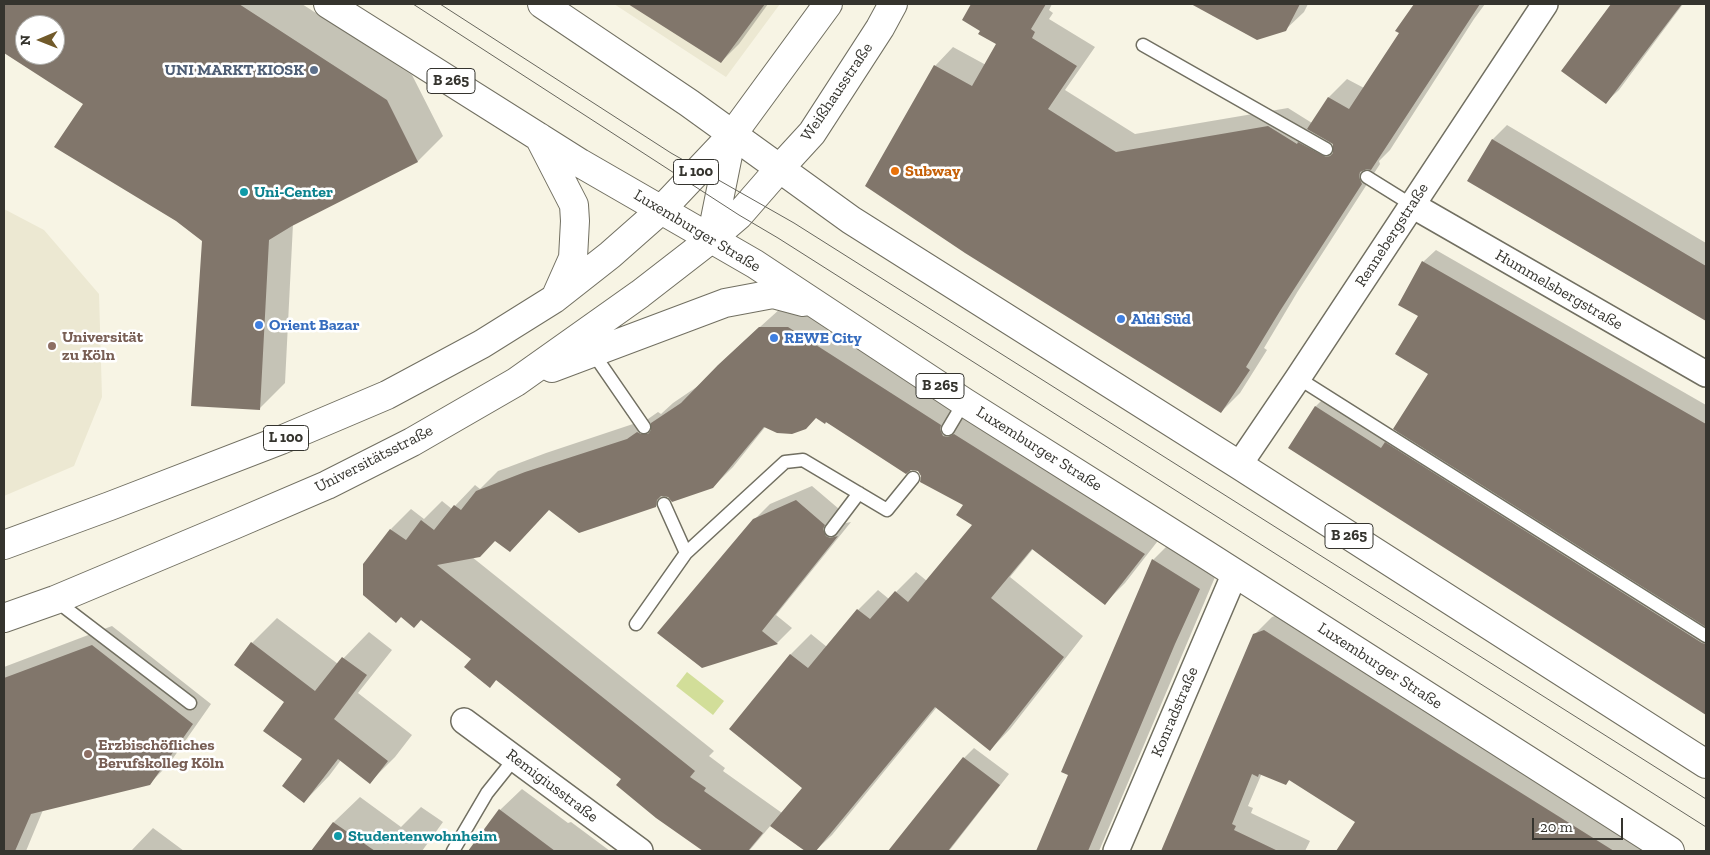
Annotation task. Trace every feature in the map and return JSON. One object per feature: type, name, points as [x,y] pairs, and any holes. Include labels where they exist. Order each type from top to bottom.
[{"type":"main road","name":"Luxemburger Straße","points":[[328,4],[539,137],[711,240],[755,264],[964,402],[1670,851]]},
{"type":"main road","name":"B 265","points":[[542,4],[673,92],[851,220],[1239,464],[1706,764]]},
{"type":"main road","points":[[711,240],[732,135],[828,4]]},
{"type":"main road","name":"Weißhausstraße","points":[[711,240],[738,215],[809,137],[894,4]]},
{"type":"main road","name":"L 100","points":[[4,544],[110,506],[281,440],[387,394],[482,344],[554,299],[610,255],[661,210],[732,135]]},
{"type":"main road","points":[[539,137],[574,205],[574,258],[554,299]]},
{"type":"main road","name":"Universitätsstraße","points":[[4,618],[55,600],[327,485],[412,442],[516,382],[640,294],[711,240]]},
{"type":"main road","points":[[516,382],[725,303],[773,294],[820,307]]},
{"type":"street","name":"Rennebergstraße","points":[[1239,464],[1545,4]]},
{"type":"street","name":"Hummelsbergstraße","points":[[1412,205],[1706,374]]},
{"type":"street","name":"Konradstraße","points":[[1116,851],[1235,573]]},
{"type":"street","name":"Remigiusstraße","points":[[464,721],[640,851]]},
{"type":"lane","points":[[1143,45],[1326,149]]},
{"type":"lane","points":[[1367,177],[1412,205]]},
{"type":"lane","points":[[593,353],[644,427]]},
{"type":"lane","points":[[1298,378],[1706,636]]},
{"type":"lane","points":[[948,429],[964,402]]},
{"type":"lane","points":[[636,624],[686,553],[785,462],[803,460],[886,510],[913,478]]},
{"type":"lane","points":[[831,530],[859,493]]},
{"type":"lane","points":[[664,504],[686,553]]},
{"type":"lane","points":[[55,600],[190,703]]},
{"type":"lane","points":[[453,851],[487,793],[515,758]]},
{"type":"shaded area","points":[[614,4],[780,4],[726,77]]},
{"type":"shaded area","name":"Universität zu Köln","points":[[4,209],[44,230],[99,294],[102,397],[74,466],[4,496]]},
{"type":"green space","points":[[687,672],[724,701],[713,715],[676,686]]},
{"type":"building","name":"Uni-Center","points":[[4,4],[239,4],[387,100],[418,162],[292,226],[269,240],[260,410],[191,406],[202,241],[176,221],[54,147],[83,104],[23,65],[65,65],[65,15],[15,15],[15,60],[4,53]]},
{"type":"building","points":[[628,4],[765,4],[721,63]]},
{"type":"building","points":[[971,4],[1046,4],[1031,29],[1035,32],[1032,38],[1077,66],[1048,109],[1116,152],[1268,126],[1297,144],[1298,142],[1326,157],[1333,153],[1333,144],[1307,129],[1328,97],[1349,109],[1399,33],[1395,31],[1414,4],[1480,4],[1371,170],[1367,169],[1360,172],[1359,177],[1362,184],[1280,311],[1246,367],[1250,370],[1221,413],[965,253],[865,186],[934,65],[972,86],[996,44],[978,34],[980,31],[962,20]]},
{"type":"building","points":[[1191,4],[1300,4],[1286,31],[1257,40]]},
{"type":"building","points":[[1611,4],[1682,4],[1606,104],[1561,71]]},
{"type":"building","points":[[1492,139],[1706,266],[1706,321],[1467,181]]},
{"type":"building","points":[[1422,261],[1706,424],[1706,627],[1393,429],[1428,374],[1395,354],[1418,316],[1398,305]]},
{"type":"building","points":[[759,327],[788,327],[941,425],[940,429],[943,436],[948,437],[954,434],[1145,554],[1105,605],[1032,549],[991,598],[1064,657],[990,751],[935,707],[816,851],[805,851],[770,826],[802,788],[729,729],[790,654],[808,668],[857,609],[870,619],[895,591],[908,602],[972,525],[956,515],[963,505],[920,482],[921,476],[918,471],[911,470],[906,474],[826,422],[825,424],[816,418],[806,429],[792,434],[777,433],[764,427],[713,488],[672,502],[668,497],[661,496],[657,500],[656,507],[579,533],[549,510],[510,552],[495,541],[480,557],[437,565],[695,771],[690,777],[706,788],[704,791],[763,833],[748,851],[703,851],[656,818],[616,785],[621,779],[496,680],[490,688],[464,667],[471,659],[421,620],[414,628],[401,617],[396,623],[363,595],[363,564],[390,529],[406,540],[421,520],[434,530],[454,505],[461,510],[476,491],[525,472],[627,439],[637,432],[648,434],[651,430],[651,423],[681,403]]},
{"type":"building","points":[[1315,406],[1381,448],[1385,442],[1706,644],[1706,715],[1288,448]]},
{"type":"building","points":[[796,500],[825,525],[823,529],[826,536],[830,538],[838,536],[762,631],[778,644],[702,668],[657,633],[753,519]]},
{"type":"building","points":[[1152,559],[1200,589],[1088,851],[1036,851],[1068,775],[1061,772]]},
{"type":"building","points":[[1264,630],[1614,851],[1336,851],[1355,822],[1289,780],[1286,785],[1259,774],[1258,777],[1252,774],[1232,824],[1236,826],[1234,830],[1278,851],[1161,851],[1253,634]]},
{"type":"building","points":[[251,642],[315,691],[342,657],[367,675],[334,719],[388,761],[370,784],[338,759],[304,803],[282,786],[302,759],[263,731],[284,702],[234,665]]},
{"type":"building","name":"Erzbischöfliches Berufskolleg Köln","points":[[92,645],[193,724],[150,785],[31,814],[15,851],[4,851],[4,678]]},
{"type":"building","points":[[963,757],[1000,785],[948,851],[888,851]]},
{"type":"building","points":[[499,809],[555,851],[468,851]]},
{"type":"building","name":"Studentenwohnheim","points":[[333,822],[375,851],[311,851]]},
{"type":"tram line","points":[[413,4],[739,215],[1706,827]]},
{"type":"tram line","points":[[440,4],[671,153],[794,223],[1706,799]]},
{"type":"place","name":"UNI MARKT KIOSK","points":[[314,70]]},
{"type":"place","name":"Subway","points":[[895,171]]},
{"type":"place","name":"Uni-Center","points":[[244,192]]},
{"type":"place","name":"Aldi Süd","points":[[1121,319]]},
{"type":"place","name":"Orient Bazar","points":[[259,325]]},
{"type":"place","name":"REWE City","points":[[774,338]]},
{"type":"place","name":"Universität zu Köln","points":[[52,346]]},
{"type":"place","name":"Erzbischöfliches Berufskolleg Köln","points":[[88,754]]},
{"type":"place","name":"Studentenwohnheim","points":[[338,836]]}]
